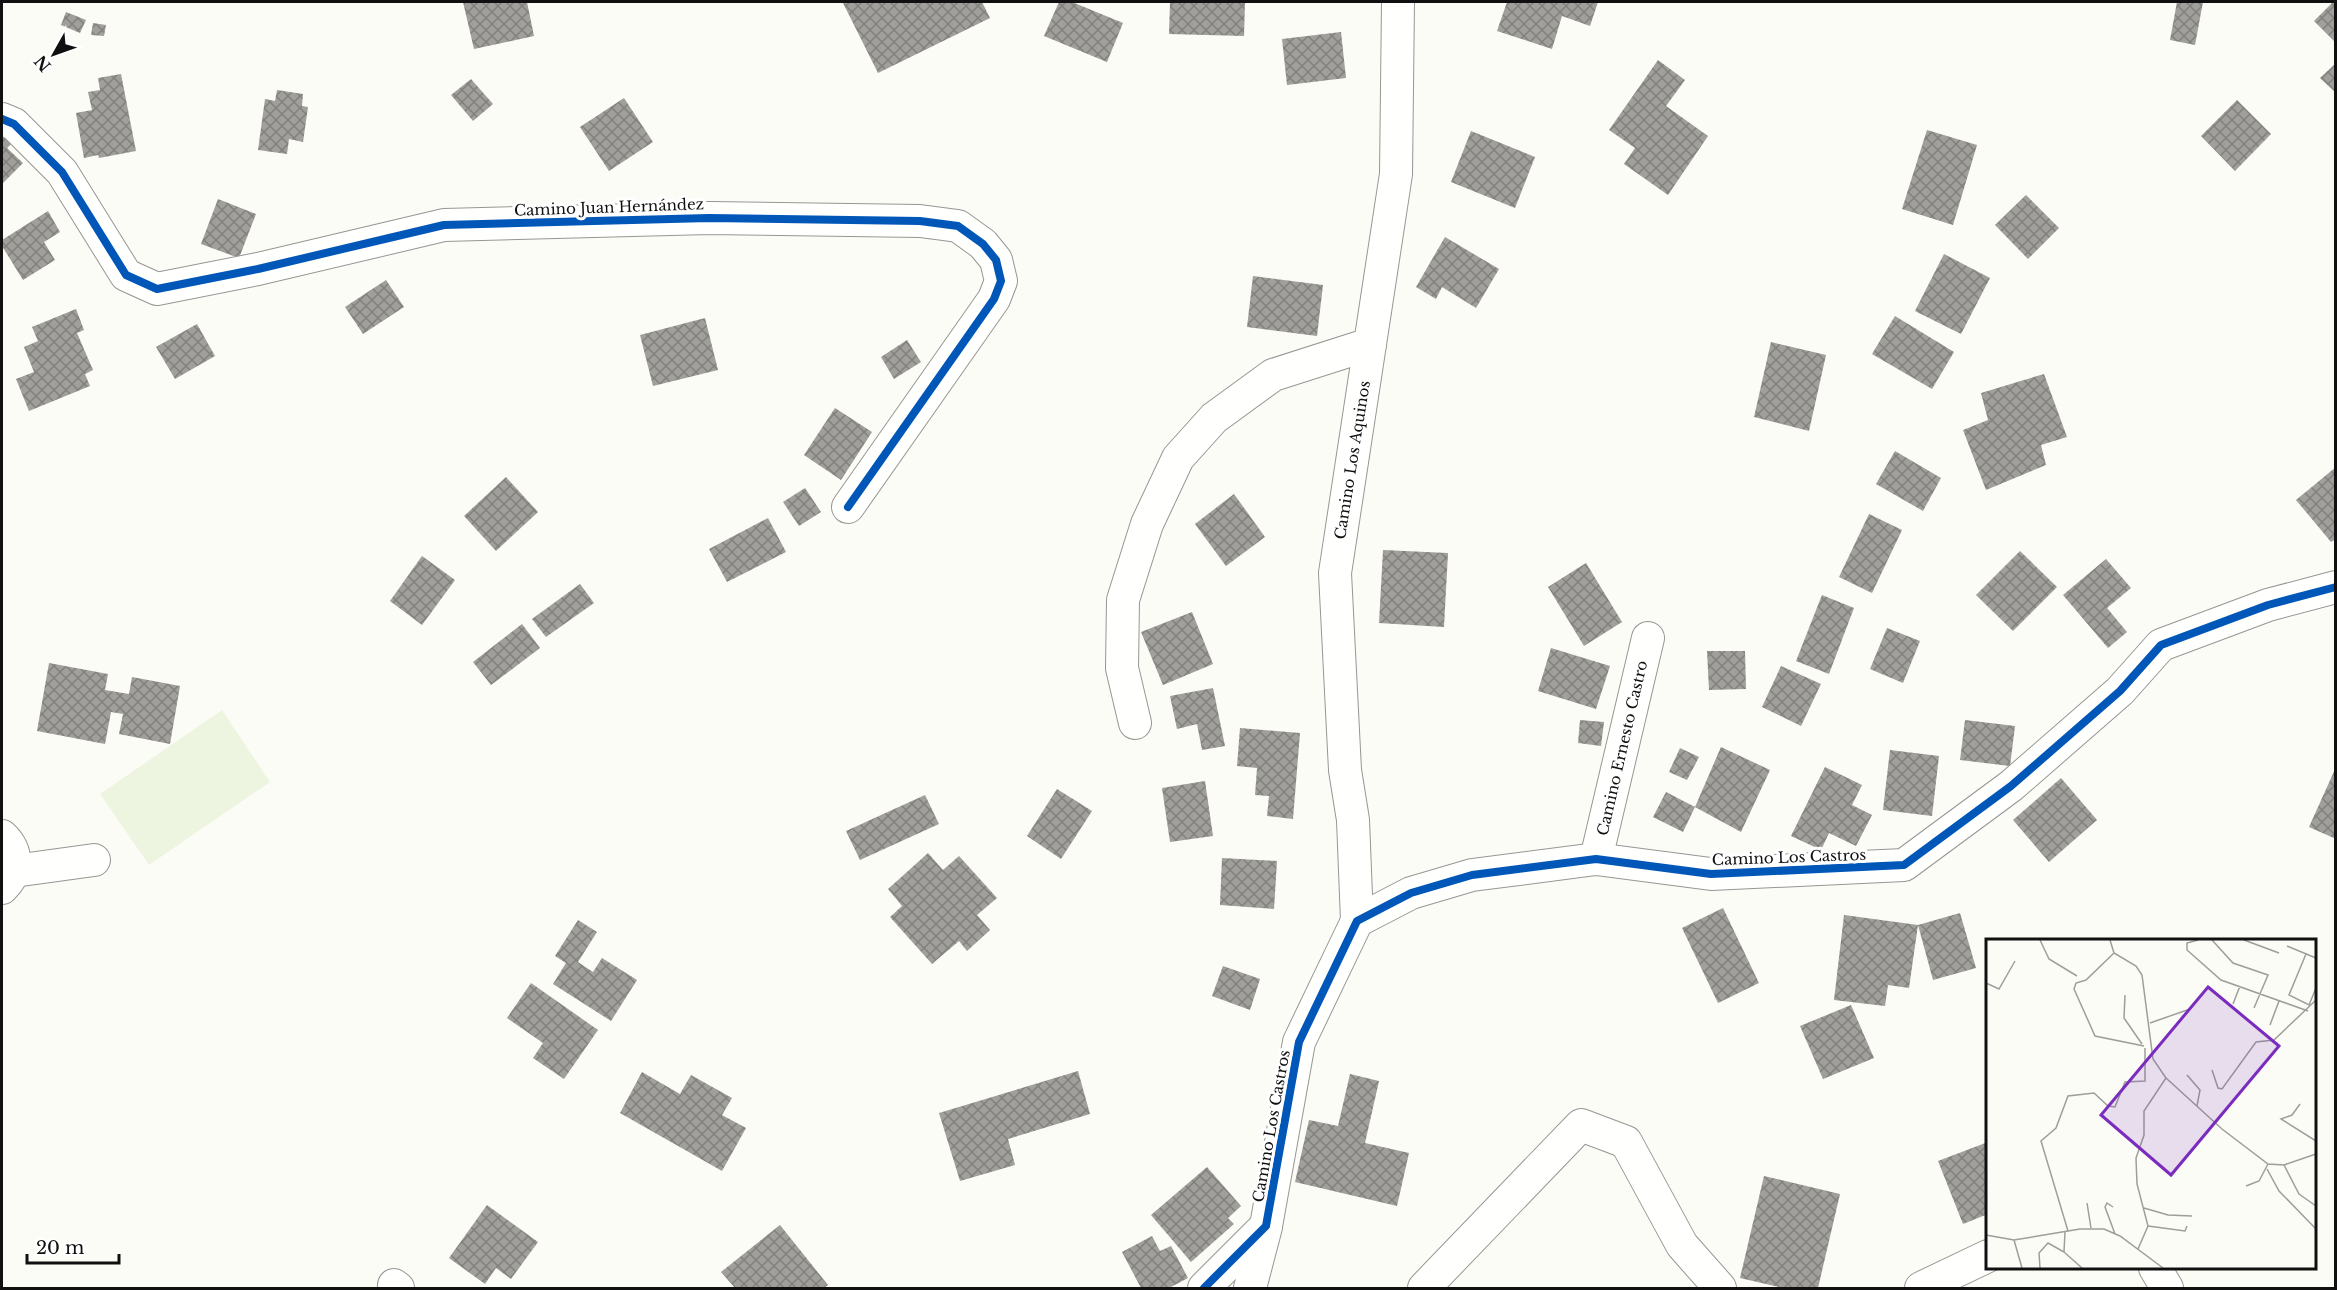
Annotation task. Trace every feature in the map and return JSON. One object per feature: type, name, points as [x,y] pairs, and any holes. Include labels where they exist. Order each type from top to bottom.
[{"type":"street","name":"Camino Los Aquinos","points":[[1357,921],[1353,820],[1345,770],[1335,573],[1396,174],[1398,2]]},
{"type":"street","name":"Camino Juan Hernández","points":[[2,119],[14,124],[62,172],[126,275],[157,289],[258,269],[444,225],[709,218],[920,221],[958,226],[983,244],[996,260],[1001,280],[994,299],[848,507]]},
{"type":"street","points":[[1135,723],[1122,668],[1123,600],[1147,524],[1178,458],[1214,418],[1273,375],[1370,344]]},
{"type":"street","name":"Camino Los Castros","points":[[1250,1288],[1266,1226],[1299,1042],[1357,921],[1411,893],[1472,875],[1596,859],[1711,874],[1904,865],[2011,786],[2120,691],[2162,645],[2268,605],[2336,587]]},
{"type":"street","name":"Camino Ernesto Castro","points":[[1596,859],[1648,638]]},
{"type":"street","points":[[2,836],[11,846],[15,858],[8,879]]},
{"type":"street","points":[[8,879],[93,860]]},
{"type":"street","points":[[1424,1288],[1581,1125],[1626,1142],[1682,1245],[1720,1288]]},
{"type":"street","points":[[1204,1288],[1266,1226]]},
{"type":"street","points":[[1921,1288],[1986,1257]]},
{"type":"street","points":[[2156,1269],[2167,1288]]},
{"type":"green space","points":[[222,710],[270,782],[149,865],[100,794]]},
{"type":"building","points":[[463,2],[527,2],[534,36],[474,49]]},
{"type":"building","points":[[982,2],[990,18],[878,73],[843,3]]},
{"type":"building","points":[[1059,2],[1072,2],[1123,23],[1107,62],[1044,36]]},
{"type":"building","points":[[1170,2],[1245,2],[1244,36],[1169,34]]},
{"type":"building","points":[[1507,2],[1598,2],[1590,26],[1562,16],[1552,49],[1497,31]]},
{"type":"building","points":[[2177,2],[2203,2],[2195,45],[2170,40]]},
{"type":"building","points":[[2333,2],[2336,2],[2336,43],[2314,21]]},
{"type":"building","points":[[66,12],[86,20],[80,33],[61,25]]},
{"type":"building","points":[[93,23],[106,25],[104,36],[91,35]]},
{"type":"building","points":[[1341,32],[1346,78],[1287,85],[1282,39]]},
{"type":"building","points":[[1658,60],[1685,80],[1666,106],[1708,136],[1668,195],[1624,164],[1635,148],[1609,130]]},
{"type":"building","points":[[2336,63],[2336,93],[2320,78]]},
{"type":"building","points":[[121,74],[136,151],[99,158],[98,155],[84,158],[76,113],[92,110],[88,92],[100,90],[98,78]]},
{"type":"building","points":[[471,79],[493,104],[473,121],[451,95]]},
{"type":"building","points":[[277,90],[303,94],[302,106],[308,107],[303,142],[289,139],[287,154],[258,150],[265,99],[275,101]]},
{"type":"building","points":[[624,98],[653,142],[609,171],[580,127]]},
{"type":"building","points":[[2237,100],[2271,134],[2235,171],[2201,136]]},
{"type":"building","points":[[2,130],[13,142],[7,148],[23,163],[2,184]]},
{"type":"building","points":[[1927,130],[1977,145],[1953,225],[1902,209]]},
{"type":"building","points":[[1471,131],[1535,157],[1515,208],[1451,182]]},
{"type":"building","points":[[2026,195],[2059,228],[2028,259],[1995,225]]},
{"type":"building","points":[[218,199],[256,214],[239,258],[201,244]]},
{"type":"building","points":[[48,211],[60,232],[44,242],[55,260],[23,280],[2,246],[2,240]]},
{"type":"building","points":[[1445,237],[1499,269],[1476,308],[1442,287],[1436,299],[1416,287]]},
{"type":"building","points":[[1944,254],[1990,278],[1961,334],[1915,311]]},
{"type":"building","points":[[1253,276],[1323,285],[1317,336],[1247,327]]},
{"type":"building","points":[[386,280],[404,307],[363,334],[345,307]]},
{"type":"building","points":[[76,309],[84,330],[77,333],[93,370],[85,374],[90,386],[29,411],[16,379],[34,372],[24,347],[38,341],[32,327]]},
{"type":"building","points":[[1895,316],[1954,352],[1932,389],[1872,354]]},
{"type":"building","points":[[705,318],[718,370],[653,386],[640,335]]},
{"type":"building","points":[[197,324],[215,356],[175,379],[156,347]]},
{"type":"building","points":[[907,340],[921,362],[894,379],[881,357]]},
{"type":"building","points":[[1771,342],[1826,355],[1809,431],[1754,417]]},
{"type":"building","points":[[2044,374],[2067,437],[2041,445],[2046,465],[1986,490],[1963,430],[1988,420],[1981,393]]},
{"type":"building","points":[[835,408],[872,432],[841,480],[804,455]]},
{"type":"building","points":[[1895,451],[1941,478],[1923,511],[1876,484]]},
{"type":"building","points":[[2336,467],[2336,539],[2331,542],[2296,500]]},
{"type":"building","points":[[506,477],[538,512],[496,551],[464,516]]},
{"type":"building","points":[[805,488],[821,512],[799,526],[783,502]]},
{"type":"building","points":[[1234,494],[1265,537],[1226,566],[1195,524]]},
{"type":"building","points":[[1869,514],[1902,530],[1872,593],[1839,577]]},
{"type":"building","points":[[768,518],[786,552],[727,582],[709,549]]},
{"type":"building","points":[[1383,550],[1448,553],[1444,627],[1379,623]]},
{"type":"building","points":[[2020,551],[2057,587],[2013,631],[1976,595]]},
{"type":"building","points":[[422,556],[455,580],[422,625],[390,601]]},
{"type":"building","points":[[2106,559],[2131,588],[2107,608],[2127,632],[2108,648],[2063,595]]},
{"type":"building","points":[[1586,563],[1622,622],[1584,646],[1548,587]]},
{"type":"building","points":[[580,584],[594,603],[546,637],[532,619]]},
{"type":"building","points":[[1822,595],[1854,608],[1829,674],[1796,661]]},
{"type":"building","points":[[1192,612],[1213,664],[1163,685],[1141,632]]},
{"type":"building","points":[[522,624],[540,648],[491,685],[473,662]]},
{"type":"building","points":[[1887,628],[1920,641],[1903,683],[1870,669]]},
{"type":"building","points":[[1551,648],[1610,666],[1596,709],[1538,691]]},
{"type":"building","points":[[1707,651],[1745,651],[1746,689],[1709,690]]},
{"type":"building","points":[[49,663],[108,674],[105,690],[129,694],[132,677],[180,686],[170,744],[119,734],[123,714],[111,712],[105,744],[37,731]]},
{"type":"building","points":[[1781,666],[1821,684],[1801,726],[1762,707]]},
{"type":"building","points":[[1213,688],[1225,746],[1202,750],[1197,724],[1177,729],[1170,696]]},
{"type":"building","points":[[1580,720],[1604,722],[1601,746],[1578,743]]},
{"type":"building","points":[[1965,720],[2015,726],[2010,766],[1960,760]]},
{"type":"building","points":[[1240,728],[1300,733],[1293,819],[1267,816],[1269,796],[1255,795],[1257,768],[1237,766]]},
{"type":"building","points":[[1721,747],[1770,770],[1741,832],[1695,807]]},
{"type":"building","points":[[1680,748],[1699,757],[1687,780],[1669,772]]},
{"type":"building","points":[[1890,750],[1939,756],[1932,816],[1883,810]]},
{"type":"building","points":[[1825,767],[1862,785],[1852,805],[1872,815],[1856,846],[1829,833],[1821,850],[1791,836]]},
{"type":"building","points":[[2336,767],[2336,839],[2309,827]]},
{"type":"building","points":[[2061,778],[2097,820],[2049,862],[2013,820]]},
{"type":"building","points":[[1205,781],[1213,836],[1170,842],[1162,788]]},
{"type":"building","points":[[1057,789],[1092,811],[1061,859],[1027,836]]},
{"type":"building","points":[[1666,792],[1695,807],[1683,832],[1653,817]]},
{"type":"building","points":[[925,795],[939,824],[860,860],[846,831]]},
{"type":"building","points":[[928,853],[943,870],[959,856],[997,898],[977,915],[990,930],[967,951],[959,941],[932,964],[890,917],[902,906],[888,889]]},
{"type":"building","points":[[1222,858],[1277,861],[1274,909],[1220,905]]},
{"type":"building","points":[[1723,908],[1759,983],[1718,1003],[1682,928]]},
{"type":"building","points":[[1960,913],[1976,968],[1933,980],[1918,925]]},
{"type":"building","points":[[1844,915],[1918,925],[1909,988],[1888,985],[1885,1006],[1834,1000]]},
{"type":"building","points":[[578,920],[597,932],[578,962],[593,972],[602,958],[637,980],[611,1021],[553,984],[566,963],[555,956]]},
{"type":"building","points":[[1223,966],[1260,979],[1250,1010],[1212,996]]},
{"type":"building","points":[[531,983],[598,1030],[564,1079],[533,1058],[543,1043],[507,1018]]},
{"type":"building","points":[[1851,1005],[1874,1058],[1823,1079],[1800,1026]]},
{"type":"building","points":[[1078,1071],[1090,1114],[1008,1139],[1015,1165],[960,1181],[939,1113]]},
{"type":"building","points":[[642,1072],[680,1094],[691,1075],[732,1098],[722,1115],[746,1128],[722,1171],[620,1113]]},
{"type":"building","points":[[1350,1074],[1379,1081],[1365,1143],[1409,1153],[1397,1206],[1295,1182],[1309,1120],[1338,1126]]},
{"type":"building","points":[[1986,1143],[1986,1215],[1963,1224],[1938,1161]]},
{"type":"building","points":[[1207,1167],[1241,1206],[1228,1218],[1234,1224],[1191,1262],[1151,1215]]},
{"type":"building","points":[[1764,1176],[1840,1194],[1818,1288],[1783,1288],[1740,1278]]},
{"type":"building","points":[[487,1205],[538,1242],[511,1279],[496,1268],[485,1284],[449,1258]]},
{"type":"building","points":[[780,1225],[828,1285],[824,1288],[735,1288],[721,1272]]},
{"type":"building","points":[[1152,1236],[1160,1251],[1171,1246],[1188,1278],[1169,1288],[1141,1288],[1122,1252]]},
{"type":"cycle path","points":[[2,119],[14,124],[62,172],[126,275],[157,289],[258,269],[444,225],[709,218],[920,221],[958,226],[983,244],[996,260],[1001,281],[994,299],[848,507]]},
{"type":"cycle path","points":[[1204,1288],[1266,1226],[1299,1042],[1357,921],[1411,893],[1472,875],[1596,859],[1711,874],[1904,865],[2011,786],[2120,691],[2161,645],[2268,605],[2336,587]]}]
